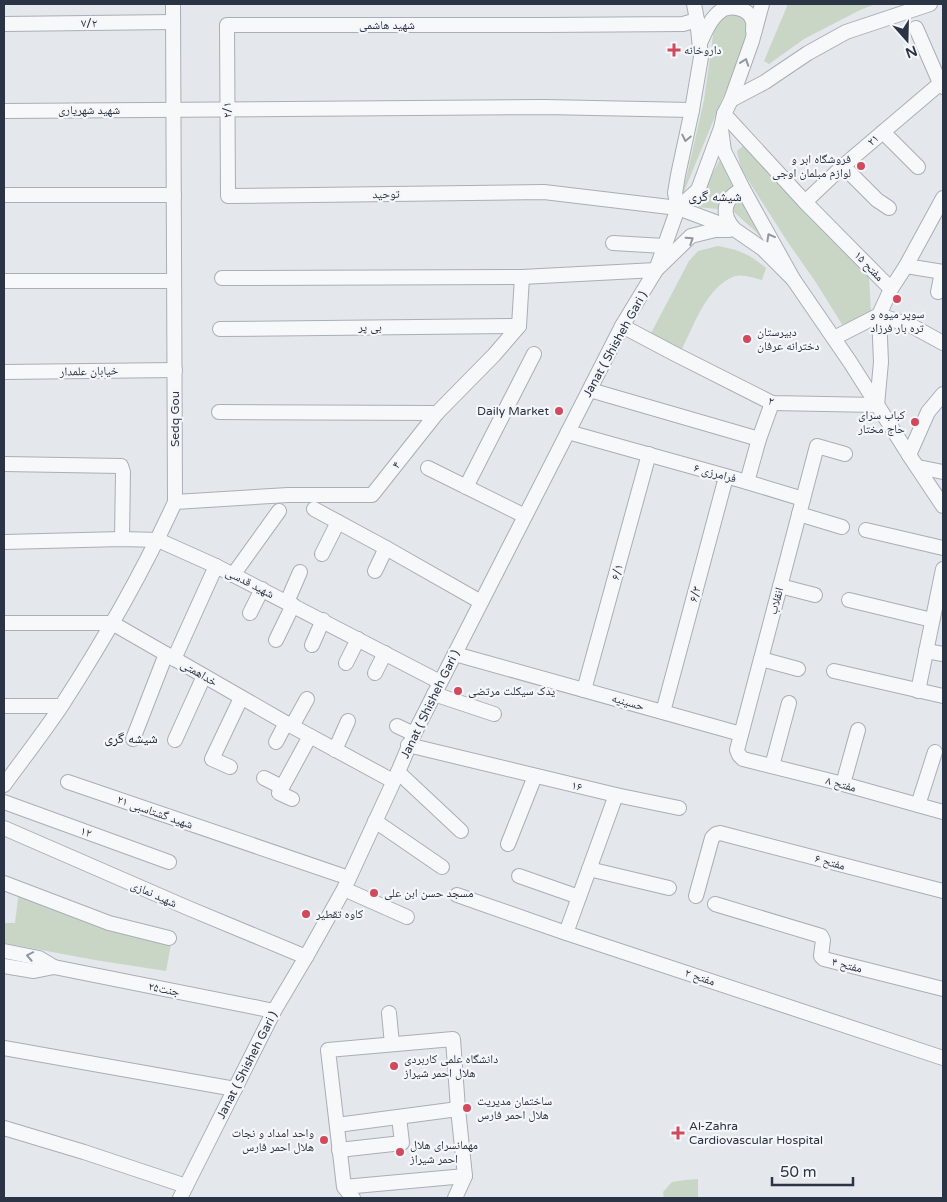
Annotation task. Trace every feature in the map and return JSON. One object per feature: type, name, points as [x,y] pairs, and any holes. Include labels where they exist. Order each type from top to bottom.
[{"type":"street","name":"Sedq Gou","points":[[4,785],[61,706],[112,623],[158,540],[175,502],[173,4]]},
{"type":"street","points":[[678,208],[675,193],[701,57],[694,4]]},
{"type":"street","points":[[678,208],[698,190],[752,41],[762,4]]},
{"type":"street","points":[[731,100],[765,82],[808,53],[846,32],[930,4]]},
{"type":"street","points":[[700,43],[712,20],[722,10],[736,7],[748,12],[753,19],[752,41]]},
{"type":"street","name":"شهید هاشمی","points":[[227,25],[683,24],[697,20]]},
{"type":"street","name":"۷/۲","points":[[4,24],[173,22]]},
{"type":"street","name":"۲/۱","points":[[227,25],[228,196]]},
{"type":"street","points":[[916,28],[942,84]]},
{"type":"street","name":"۲۱","points":[[805,202],[843,166],[942,84]]},
{"type":"street","name":"شهید شهریاری","points":[[4,111],[545,107],[692,110]]},
{"type":"street","points":[[724,114],[805,202]]},
{"type":"street","points":[[721,128],[724,151],[793,279],[834,338],[943,506]]},
{"type":"street","points":[[883,132],[918,167]]},
{"type":"street","points":[[843,166],[877,200],[889,208]]},
{"type":"street","points":[[734,229],[728,223],[726,206],[729,199],[735,193],[743,189]]},
{"type":"street","name":"توحید","points":[[228,196],[544,192],[678,208],[734,229],[763,249],[793,279]]},
{"type":"street","points":[[4,196],[174,195]]},
{"type":"street","points":[[891,289],[943,199]]},
{"type":"street","name":"مفتح ۱۵","points":[[805,202],[891,289],[879,315],[881,362],[877,405]]},
{"type":"street","name":"Janat ( Shisheh Gari )","points":[[183,1192],[274,1011],[346,883],[396,777],[411,740],[622,326],[656,270],[678,208]]},
{"type":"street","points":[[222,278],[522,277],[656,270],[691,236],[715,230],[734,229]]},
{"type":"street","points":[[613,243],[664,246]]},
{"type":"street","points":[[906,266],[943,272],[938,292]]},
{"type":"street","points":[[519,326],[522,277]]},
{"type":"street","points":[[4,281],[174,281]]},
{"type":"street","points":[[834,338],[879,315],[912,326],[943,343]]},
{"type":"street","name":"بی پر","points":[[220,328],[519,326]]},
{"type":"street","name":"۴","points":[[175,502],[288,494],[372,495],[437,413],[494,355],[519,326]]},
{"type":"street","name":"۲","points":[[622,326],[772,403],[877,405]]},
{"type":"street","points":[[466,487],[534,354]]},
{"type":"street","name":"خیابان علمدار","points":[[4,372],[175,370]]},
{"type":"street","points":[[590,390],[759,439]]},
{"type":"street","points":[[909,455],[928,412],[943,394]]},
{"type":"street","points":[[747,482],[759,439],[772,403]]},
{"type":"street","points":[[219,412],[437,413]]},
{"type":"street","name":"فرامرزی ۶","points":[[568,432],[803,499]]},
{"type":"street","name":"انقلاب","points":[[739,755],[737,750],[741,734],[817,446],[845,454]]},
{"type":"street","name":"۶/۱","points":[[584,690],[649,454]]},
{"type":"street","points":[[4,464],[121,466],[123,472],[122,540]]},
{"type":"street","points":[[918,467],[943,472]]},
{"type":"street","points":[[428,468],[525,516]]},
{"type":"street","name":"۶/۳","points":[[663,712],[726,477]]},
{"type":"street","points":[[314,509],[481,602]]},
{"type":"street","points":[[233,574],[279,511]]},
{"type":"street","points":[[799,514],[842,526]]},
{"type":"street","points":[[322,554],[338,522]]},
{"type":"street","points":[[866,530],[943,548]]},
{"type":"street","points":[[5,542],[158,540]]},
{"type":"street","name":"شهید قدسی","points":[[158,540],[233,574],[290,603],[385,653],[437,688],[494,714]]},
{"type":"street","points":[[375,570],[386,548]]},
{"type":"street","points":[[133,739],[170,657],[216,566]]},
{"type":"street","points":[[918,691],[943,569]]},
{"type":"street","points":[[276,640],[300,572]]},
{"type":"street","points":[[780,586],[815,595]]},
{"type":"street","points":[[250,613],[262,589]]},
{"type":"street","points":[[849,600],[932,620]]},
{"type":"street","points":[[312,645],[322,620]]},
{"type":"street","points":[[4,623],[112,623]]},
{"type":"street","name":"خداهمتی","points":[[112,623],[335,750],[396,777],[461,831]]},
{"type":"street","points":[[346,664],[358,639]]},
{"type":"street","points":[[926,651],[943,654]]},
{"type":"street","points":[[375,672],[385,653]]},
{"type":"street","name":"حسینیه","points":[[454,654],[741,734]]},
{"type":"street","points":[[761,659],[798,670]]},
{"type":"street","points":[[834,671],[943,696]]},
{"type":"street","points":[[175,740],[204,676]]},
{"type":"street","points":[[230,767],[212,759],[241,698]]},
{"type":"street","points":[[276,742],[307,699]]},
{"type":"street","points":[[772,766],[789,703]]},
{"type":"street","points":[[4,706],[61,706]]},
{"type":"street","points":[[335,750],[348,721]]},
{"type":"street","name":"۱۶","points":[[397,726],[411,740],[475,761],[679,808]]},
{"type":"street","points":[[843,784],[858,730]]},
{"type":"street","points":[[292,799],[279,793],[310,736]]},
{"type":"street","points":[[918,805],[935,752]]},
{"type":"street","name":"مفتح ۸","points":[[739,755],[743,759],[943,812]]},
{"type":"street","points":[[508,844],[535,776]]},
{"type":"street","points":[[264,778],[282,787]]},
{"type":"street","name":"شهید گشتاسبی ۲۱","points":[[68,782],[242,841],[346,883],[407,917]]},
{"type":"street","points":[[566,932],[616,795]]},
{"type":"street","name":"۱۲","points":[[4,802],[169,862]]},
{"type":"street","points":[[374,822],[442,867]]},
{"type":"street","name":"شهید نمازی","points":[[4,828],[306,957]]},
{"type":"street","name":"مفتح ۶","points":[[696,896],[712,838],[720,833],[943,891]]},
{"type":"street","points":[[589,869],[669,888]]},
{"type":"street","points":[[519,876],[579,897]]},
{"type":"street","points":[[4,883],[108,923],[169,938]]},
{"type":"street","name":"مفتح ۲","points":[[457,895],[943,1058]]},
{"type":"street","name":"مفتح ۴","points":[[715,904],[821,936],[823,940],[821,956],[824,959],[943,989]]},
{"type":"street","points":[[4,951],[40,958],[54,967]]},
{"type":"street","points":[[4,966],[34,971],[54,967]]},
{"type":"street","name":"جنت۲۵","points":[[54,967],[274,1011]]},
{"type":"street","points":[[389,1013],[392,1044]]},
{"type":"street","points":[[353,1198],[344,1187],[328,1050],[453,1039],[465,1176],[456,1198]]},
{"type":"street","points":[[4,1048],[235,1089]]},
{"type":"street","points":[[336,1125],[458,1110]]},
{"type":"street","points":[[339,1150],[402,1143],[398,1117]]},
{"type":"street","points":[[4,1128],[84,1152],[183,1192]]},
{"type":"street","points":[[344,1187],[465,1176]]},
{"type":"green space","points":[[788,4],[876,4],[860,10],[804,39],[769,64],[764,61]]},
{"type":"green space","points":[[736,11],[750,22],[747,39],[682,194],[704,100],[715,21],[724,14]]},
{"type":"green space","points":[[744,145],[869,275],[871,314],[843,326],[741,169],[737,151]]},
{"type":"green space","points":[[722,156],[736,188],[723,198],[718,209],[697,207],[703,191]]},
{"type":"green space","points":[[737,203],[745,203],[776,254],[734,212],[733,208]]},
{"type":"green space","points":[[718,246],[744,253],[760,263],[766,268],[762,280],[735,276],[725,281],[709,297],[682,349],[650,335],[689,261],[698,251]]},
{"type":"green space","points":[[19,891],[171,944],[166,971],[4,943],[4,923],[15,923]]},
{"type":"green space","points":[[698,1179],[698,1198],[664,1198],[663,1192],[672,1182]]},
{"type":"place","name":"داروخانه","points":[[674,50]]},
{"type":"place","name":"فروشگاه ابر و لوازم مبلمان اوجی","points":[[861,166]]},
{"type":"place","name":"سوپر میوه و تره بار فرزاد","points":[[897,299]]},
{"type":"place","name":"دبیرستان دخترانه عرفان","points":[[747,339]]},
{"type":"place","name":"Daily Market","points":[[559,411]]},
{"type":"place","name":"کباب سرای حاج مختار","points":[[915,422]]},
{"type":"place","name":"یدک سیکلت مرتضی","points":[[458,691]]},
{"type":"place","name":"مسجد حسن ابن علی","points":[[374,893]]},
{"type":"place","name":"کاوه تقطیر","points":[[306,914]]},
{"type":"place","name":"دانشگاه علمی کاربردی هلال احمر شیراز","points":[[394,1066]]},
{"type":"place","name":"ساختمان مدیریت هلال احمر فارس","points":[[467,1108]]},
{"type":"place","name":"Al-Zahra Cardiovascular Hospital","points":[[678,1133]]},
{"type":"place","name":"واحد امداد و نجات هلال احمر فارس","points":[[324,1140]]},
{"type":"place","name":"مهمانسرای هلال احمر شیراز","points":[[400,1152]]},
{"type":"district","name":"شیشه گری","points":[[715,196]]},
{"type":"district","name":"شیشه گری","points":[[131,738]]}]
